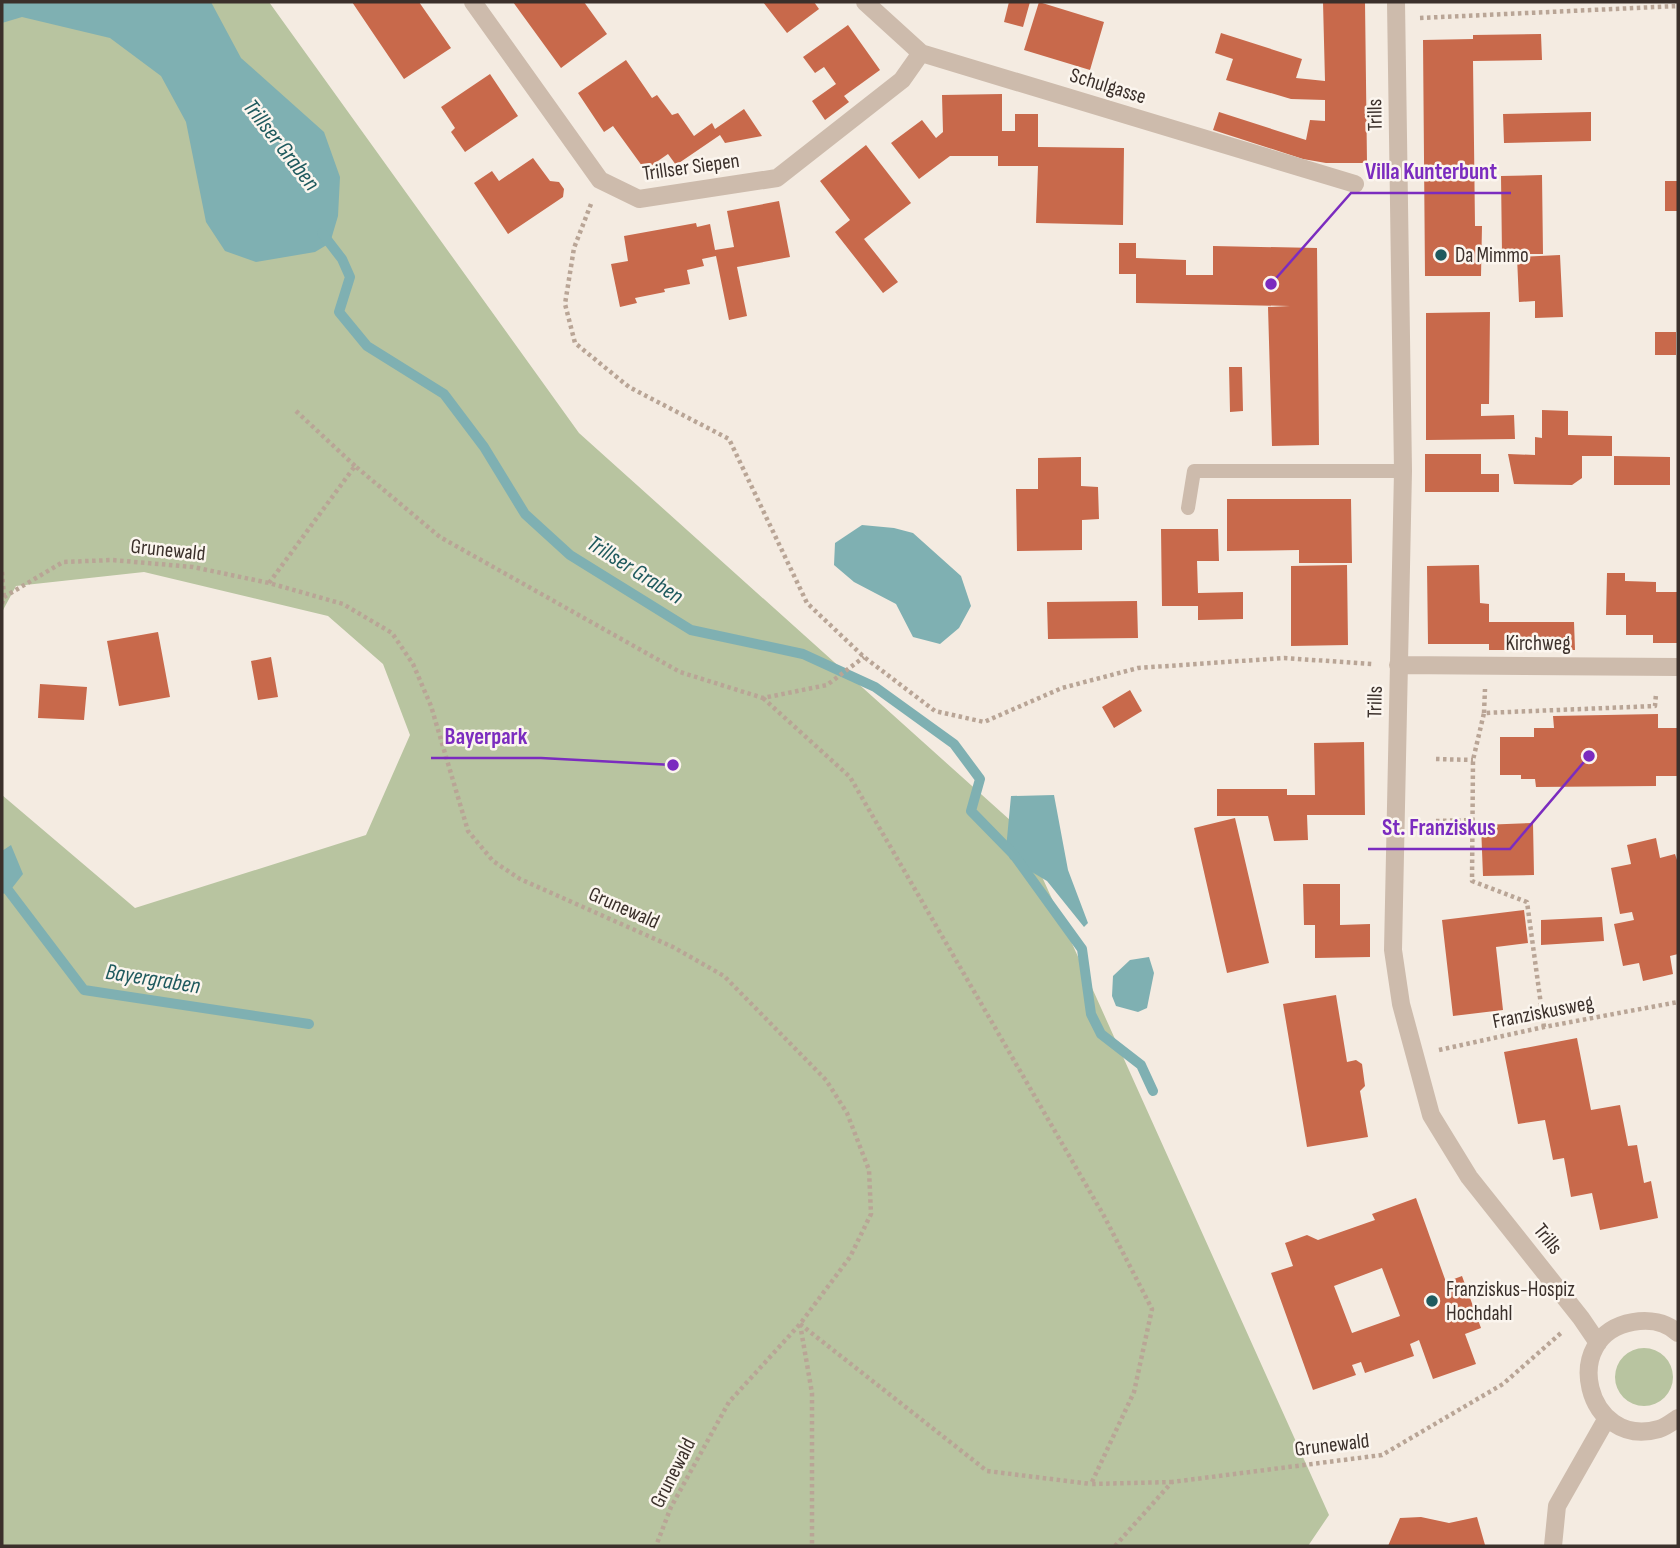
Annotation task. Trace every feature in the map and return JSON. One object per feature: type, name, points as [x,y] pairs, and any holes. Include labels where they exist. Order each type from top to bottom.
[{"type":"street","name":"Trillser Siepen","points":[[472,2],[600,180],[639,199],[778,178],[902,80],[921,53]]},
{"type":"street","name":"Schulgasse","points":[[865,2],[921,53],[1355,184]]},
{"type":"street","name":"Trills","points":[[1396,11],[1403,471],[1393,950],[1401,1004],[1431,1115],[1469,1177],[1598,1343]]},
{"type":"street","name":"Kirchweg","points":[[1398,666],[1678,667]]},
{"type":"street","points":[[1677,1329],[1659,1322],[1634,1322],[1610,1331],[1598,1343],[1589,1361],[1588,1382],[1594,1402],[1607,1418],[1621,1426],[1637,1430],[1660,1429],[1678,1418]]},
{"type":"street","points":[[1553,1546],[1557,1506],[1607,1418]]},
{"type":"lane","points":[[1188,508],[1194,471],[1403,471]]},
{"type":"path","points":[[1396,11],[1678,6]]},
{"type":"path","points":[[600,180],[574,248],[565,304],[575,343],[629,387],[729,439],[807,603],[864,657],[935,711],[984,722],[1062,688],[1138,668],[1284,658],[1398,666]]},
{"type":"path","points":[[296,411],[355,466],[440,537],[680,672],[763,698],[849,777],[1104,1216],[1152,1309],[1134,1392],[1091,1485]]},
{"type":"path","points":[[269,583],[355,466]]},
{"type":"path","name":"Grunewald","points":[[4,597],[63,562],[112,560],[193,567],[269,583],[343,604],[392,633],[413,664],[431,706],[468,831],[493,861],[520,879],[673,947],[724,976],[826,1080],[847,1113],[869,1170],[871,1214],[850,1257],[800,1324],[729,1402],[671,1507],[656,1546]]},
{"type":"path","points":[[2,572],[2,604]]},
{"type":"path","points":[[763,698],[827,685],[864,657]]},
{"type":"path","points":[[1544,1027],[1527,902],[1472,881],[1473,760],[1484,713],[1655,706],[1657,666]]},
{"type":"path","points":[[1436,759],[1473,760]]},
{"type":"path","points":[[1436,821],[1473,820]]},
{"type":"path","name":"Franziskusweg","points":[[1415,1058],[1544,1027],[1678,1002]]},
{"type":"path","name":"Grunewald","points":[[800,1324],[987,1471],[1091,1485],[1172,1482],[1382,1455],[1503,1384],[1581,1318]]},
{"type":"path","points":[[800,1324],[812,1393],[812,1546]]},
{"type":"path","points":[[1115,1546],[1172,1482]]},
{"type":"green space","points":[[2,2],[269,2],[579,433],[1021,830],[1329,1515],[1308,1546],[2,1546],[2,795],[135,908],[366,835],[410,735],[383,664],[328,616],[144,572],[16,586],[2,612]]},
{"type":"green space","points":[[1644,1348],[1655,1350],[1668,1361],[1673,1377],[1671,1388],[1660,1401],[1644,1406],[1633,1404],[1620,1393],[1615,1377],[1617,1366],[1628,1353]]},
{"type":"water","points":[[2,2],[211,2],[241,58],[324,132],[340,177],[338,216],[330,243],[315,252],[256,262],[225,251],[206,222],[186,122],[161,76],[110,38],[22,17],[2,23]]},
{"type":"water","points":[[862,525],[913,533],[961,576],[971,606],[959,628],[940,644],[913,637],[896,604],[854,582],[834,565],[835,543]]},
{"type":"water","points":[[1054,795],[1068,870],[1088,923],[1084,927],[1047,881],[1010,859],[1006,849],[1011,796]]},
{"type":"water","points":[[11,845],[23,874],[9,892],[2,894],[2,851]]},
{"type":"water","points":[[1149,957],[1154,973],[1147,1008],[1138,1012],[1116,1006],[1112,996],[1113,976],[1130,960]]},
{"type":"building","points":[[352,2],[419,2],[451,48],[404,79]]},
{"type":"building","points":[[513,2],[584,2],[607,34],[561,68]]},
{"type":"building","points":[[763,2],[814,2],[819,9],[787,33]]},
{"type":"building","points":[[1009,2],[1030,2],[1023,27],[1004,22]]},
{"type":"building","points":[[1039,2],[1104,22],[1090,70],[1024,50]]},
{"type":"building","points":[[1323,2],[1365,2],[1367,163],[1326,163],[1303,159],[1213,130],[1219,112],[1306,140],[1310,120],[1325,121],[1325,100],[1291,99],[1226,80],[1233,59],[1215,53],[1221,33],[1302,59],[1296,78],[1325,81]]},
{"type":"building","points":[[848,25],[880,70],[844,96],[849,102],[825,120],[812,101],[836,84],[824,67],[815,73],[803,57]]},
{"type":"building","points":[[1541,34],[1542,60],[1473,61],[1475,226],[1482,226],[1481,276],[1425,276],[1423,40],[1473,39],[1473,35]]},
{"type":"building","points":[[626,60],[652,98],[657,95],[672,115],[678,113],[694,136],[712,123],[715,129],[744,109],[762,136],[725,143],[720,135],[676,165],[668,154],[645,170],[613,126],[604,132],[578,93]]},
{"type":"building","points":[[490,74],[518,116],[465,152],[451,132],[455,128],[441,107]]},
{"type":"building","points":[[1002,94],[1002,131],[1015,131],[1015,114],[1038,114],[1038,147],[1124,148],[1123,225],[1036,223],[1038,166],[998,166],[998,156],[950,156],[919,179],[891,143],[922,120],[936,138],[943,132],[942,95]]},
{"type":"building","points":[[1591,112],[1591,141],[1504,143],[1503,114]]},
{"type":"building","points":[[866,145],[911,203],[864,239],[898,282],[883,293],[835,232],[850,220],[820,181]]},
{"type":"building","points":[[533,158],[550,181],[559,182],[564,189],[563,197],[508,234],[474,183],[492,171],[499,181]]},
{"type":"building","points":[[1542,175],[1543,254],[1502,254],[1501,176]]},
{"type":"building","points":[[1665,181],[1678,181],[1678,211],[1665,211]]},
{"type":"building","points":[[779,201],[790,257],[737,267],[747,316],[729,320],[716,256],[702,259],[704,266],[687,270],[690,284],[635,298],[637,303],[620,307],[611,264],[628,261],[624,236],[696,223],[697,227],[710,224],[715,250],[734,247],[727,211]]},
{"type":"building","points":[[1119,243],[1136,243],[1136,258],[1186,260],[1186,275],[1213,275],[1213,246],[1317,248],[1319,445],[1272,446],[1268,307],[1290,306],[1136,303],[1136,274],[1119,274]]},
{"type":"building","points":[[1560,255],[1563,317],[1535,318],[1535,301],[1519,302],[1517,257]]},
{"type":"building","points":[[1490,312],[1489,404],[1481,404],[1481,416],[1514,415],[1515,439],[1426,440],[1426,313]]},
{"type":"building","points":[[1655,332],[1676,332],[1676,355],[1655,355]]},
{"type":"building","points":[[1229,367],[1242,367],[1243,411],[1230,412]]},
{"type":"building","points":[[1542,410],[1568,411],[1568,435],[1612,436],[1612,456],[1582,456],[1582,478],[1572,485],[1514,484],[1508,454],[1535,455],[1535,437],[1542,438]]},
{"type":"building","points":[[1425,454],[1481,454],[1481,474],[1499,474],[1499,492],[1425,492]]},
{"type":"building","points":[[1614,456],[1670,457],[1670,485],[1614,485]]},
{"type":"building","points":[[1081,457],[1081,486],[1098,487],[1099,519],[1082,520],[1082,550],[1017,551],[1016,489],[1038,489],[1038,458]]},
{"type":"building","points":[[1227,499],[1351,499],[1352,563],[1299,563],[1299,550],[1227,551]]},
{"type":"building","points":[[1161,529],[1218,529],[1219,561],[1197,561],[1198,593],[1243,592],[1243,619],[1198,620],[1198,606],[1162,606]]},
{"type":"building","points":[[1347,565],[1348,645],[1291,646],[1291,566]]},
{"type":"building","points":[[1479,565],[1480,603],[1489,604],[1489,622],[1574,622],[1575,650],[1489,650],[1489,644],[1428,644],[1427,566]]},
{"type":"building","points":[[1607,573],[1625,573],[1625,581],[1656,582],[1656,592],[1678,592],[1678,643],[1653,643],[1653,635],[1626,635],[1626,615],[1606,615]]},
{"type":"building","points":[[1137,601],[1138,638],[1048,639],[1047,602]]},
{"type":"building","points":[[158,632],[170,697],[119,706],[107,641]]},
{"type":"building","points":[[271,657],[278,697],[258,700],[251,661]]},
{"type":"building","points":[[40,684],[87,687],[84,720],[38,718]]},
{"type":"building","points":[[1130,690],[1142,711],[1114,728],[1102,707]]},
{"type":"building","points":[[1658,714],[1658,728],[1678,728],[1678,776],[1656,776],[1656,786],[1536,787],[1535,779],[1521,779],[1521,775],[1500,775],[1500,737],[1534,737],[1534,728],[1554,728],[1553,716]]},
{"type":"building","points":[[1364,742],[1365,815],[1307,815],[1308,840],[1274,841],[1268,816],[1217,816],[1217,789],[1287,789],[1287,795],[1315,795],[1314,743]]},
{"type":"building","points":[[1235,818],[1269,963],[1227,973],[1194,828]]},
{"type":"building","points":[[1533,823],[1534,875],[1483,876],[1481,825]]},
{"type":"building","points":[[1656,838],[1660,858],[1675,854],[1678,863],[1678,954],[1670,956],[1673,974],[1643,981],[1639,963],[1623,966],[1614,924],[1634,920],[1632,912],[1620,914],[1611,868],[1631,864],[1627,845]]},
{"type":"building","points":[[1303,884],[1340,884],[1340,925],[1370,924],[1370,957],[1315,958],[1315,925],[1304,925]]},
{"type":"building","points":[[1524,910],[1528,943],[1496,947],[1503,1010],[1453,1016],[1442,920]]},
{"type":"building","points":[[1602,917],[1604,941],[1541,945],[1541,920]]},
{"type":"building","points":[[1336,995],[1347,1062],[1356,1060],[1362,1064],[1365,1086],[1360,1091],[1368,1137],[1307,1147],[1283,1004]]},
{"type":"building","points":[[1577,1038],[1591,1110],[1620,1105],[1628,1146],[1637,1145],[1644,1183],[1651,1181],[1658,1218],[1600,1230],[1592,1193],[1571,1197],[1564,1158],[1553,1160],[1545,1120],[1518,1124],[1504,1052]]},
{"type":"building","name":"Franziskus-Hospiz Hochdahl","points":[[1416,1198],[1446,1282],[1462,1276],[1481,1328],[1465,1334],[1476,1364],[1433,1379],[1419,1340],[1410,1344],[1414,1356],[1365,1373],[1361,1362],[1352,1365],[1356,1375],[1313,1390],[1271,1273],[1293,1266],[1285,1243],[1307,1235],[1318,1240],[1375,1220],[1372,1214]],"holes":[[[1382,1268],[1400,1316],[1352,1333],[1334,1286]]]},
{"type":"building","points":[[1421,1517],[1449,1523],[1477,1517],[1485,1545],[1388,1546],[1400,1518]]},
{"type":"waterway","name":"Trillser Graben","points":[[322,233],[342,259],[350,277],[339,312],[367,346],[444,394],[484,447],[525,514],[570,555],[691,630],[803,654],[875,687],[954,744],[980,779],[971,811],[1014,855],[1082,949],[1091,1014],[1101,1034],[1141,1065],[1153,1091]]},
{"type":"waterway","name":"Bayergraben","points":[[2,882],[84,990],[309,1024]]},
{"type":"place","name":"Da Mimmo","points":[[1441,255]]},
{"type":"place","name":"Villa Kunterbunt","points":[[1271,284]]},
{"type":"place","name":"St. Franziskus","points":[[1589,756]]},
{"type":"place","name":"Bayerpark","points":[[673,765]]},
{"type":"place","name":"Franziskus-Hospiz Hochdahl","points":[[1432,1301]]}]
